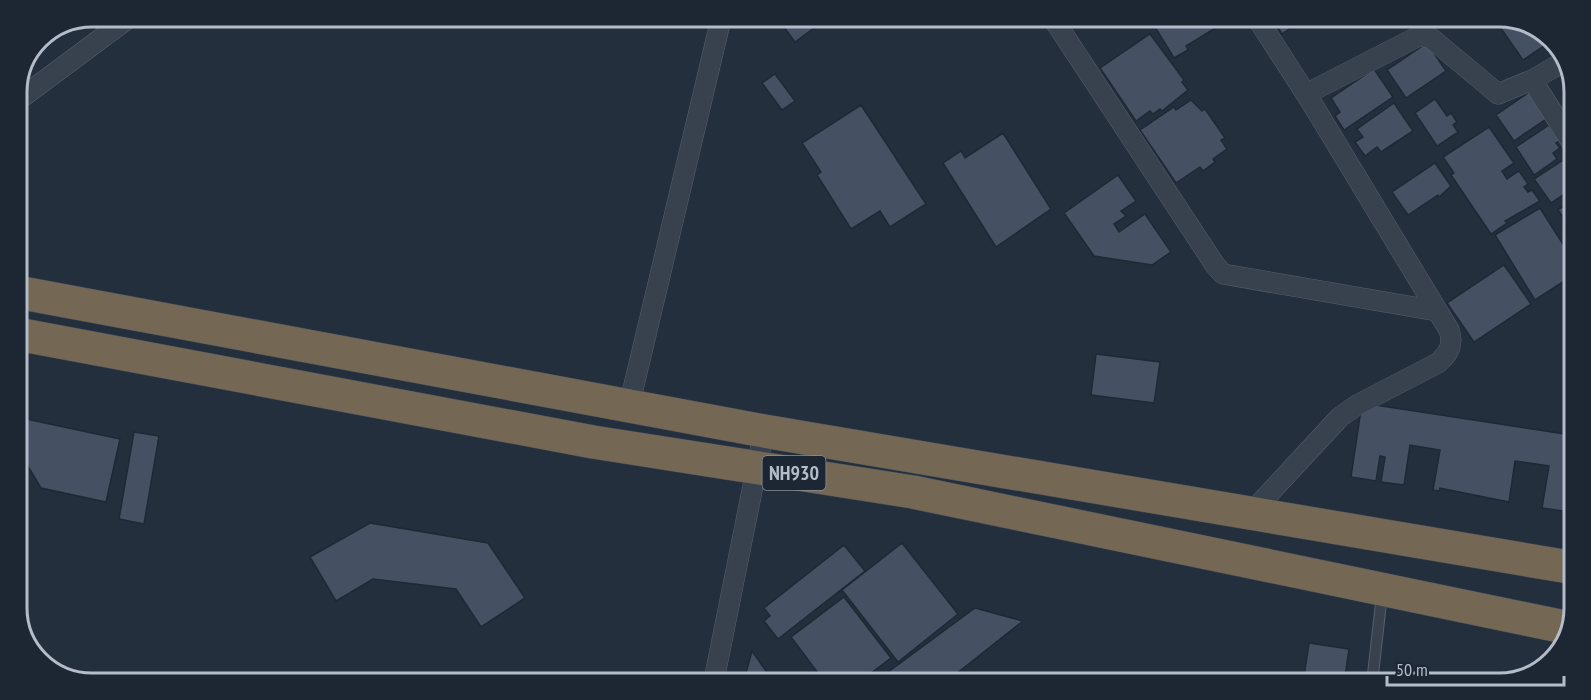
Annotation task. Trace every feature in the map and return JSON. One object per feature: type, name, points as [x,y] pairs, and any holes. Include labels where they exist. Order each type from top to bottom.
[{"type":"highway","name":"NH930","points":[[27,294],[764,431],[1564,566]]},
{"type":"highway","name":"NH930","points":[[27,336],[593,442],[913,492],[1561,626]]},
{"type":"street","points":[[27,94],[117,27]]},
{"type":"street","points":[[629,406],[719,27]]},
{"type":"street","points":[[1059,27],[1223,274],[1437,311]]},
{"type":"street","points":[[1251,513],[1345,413],[1438,363],[1447,355],[1452,339],[1306,94],[1263,27]]},
{"type":"street","points":[[1306,94],[1419,36],[1431,38],[1498,94],[1532,80],[1558,65]]},
{"type":"street","points":[[1532,80],[1564,130]]},
{"type":"street","points":[[715,673],[764,431]]},
{"type":"lane","points":[[1373,673],[1382,590]]},
{"type":"building","points":[[784,27],[815,27],[795,42]]},
{"type":"building","points":[[1155,27],[1217,27],[1186,46],[1188,50],[1174,58]]},
{"type":"building","points":[[1278,27],[1292,27],[1282,34]]},
{"type":"building","points":[[1500,27],[1524,32],[1544,45],[1523,60]]},
{"type":"building","points":[[1150,34],[1184,80],[1182,82],[1188,90],[1162,111],[1160,109],[1153,114],[1150,111],[1136,121],[1100,68]]},
{"type":"building","points":[[1427,43],[1446,71],[1406,98],[1387,70]]},
{"type":"building","points":[[1374,69],[1393,97],[1344,130],[1335,116],[1340,112],[1331,98]]},
{"type":"building","points":[[775,74],[795,101],[782,110],[762,83]]},
{"type":"building","points":[[1531,91],[1549,117],[1514,141],[1496,115]]},
{"type":"building","points":[[1435,99],[1447,116],[1451,113],[1457,122],[1453,125],[1458,132],[1437,146],[1415,113]]},
{"type":"building","points":[[1191,100],[1202,111],[1205,109],[1225,138],[1221,140],[1227,149],[1213,159],[1215,162],[1203,171],[1200,167],[1176,183],[1140,130],[1174,107],[1176,110]]},
{"type":"building","points":[[1394,103],[1413,131],[1381,152],[1377,147],[1365,156],[1355,142],[1363,137],[1357,129]]},
{"type":"building","points":[[861,105],[926,204],[890,227],[880,211],[851,229],[817,175],[821,172],[802,143]]},
{"type":"building","points":[[1549,125],[1560,141],[1556,143],[1560,148],[1553,153],[1557,159],[1534,175],[1516,147]]},
{"type":"building","points":[[1489,127],[1514,163],[1502,171],[1507,179],[1519,171],[1528,184],[1524,187],[1528,192],[1532,190],[1540,201],[1505,221],[1507,223],[1491,234],[1451,175],[1454,173],[1443,157]]},
{"type":"building","points":[[1003,133],[1051,209],[996,247],[943,163],[961,151],[965,158]]},
{"type":"building","points":[[1564,159],[1564,194],[1551,203],[1534,179]]},
{"type":"building","points":[[1435,163],[1451,186],[1439,197],[1438,195],[1408,215],[1392,192]]},
{"type":"building","points":[[1118,175],[1136,201],[1121,211],[1126,216],[1114,224],[1119,232],[1145,214],[1171,252],[1152,265],[1094,256],[1064,213]]},
{"type":"building","points":[[1564,206],[1564,219],[1558,210]]},
{"type":"building","points":[[1540,208],[1564,246],[1564,281],[1535,300],[1495,235]]},
{"type":"building","points":[[1504,265],[1531,304],[1474,342],[1447,303]]},
{"type":"building","points":[[1096,354],[1160,362],[1154,403],[1091,395]]},
{"type":"building","points":[[1362,403],[1564,434],[1564,511],[1542,508],[1549,466],[1515,461],[1509,502],[1440,488],[1439,491],[1433,490],[1440,450],[1410,445],[1404,485],[1381,482],[1385,457],[1380,456],[1376,481],[1351,477]]},
{"type":"building","points":[[27,419],[120,439],[106,502],[41,488],[27,465]]},
{"type":"building","points":[[134,432],[159,436],[144,524],[119,519]]},
{"type":"building","points":[[370,523],[488,543],[525,598],[481,627],[456,589],[373,579],[336,601],[310,557]]},
{"type":"building","points":[[902,543],[958,614],[898,662],[842,590]]},
{"type":"building","points":[[844,545],[865,571],[778,639],[764,621],[770,616],[764,608]]},
{"type":"building","points":[[844,597],[891,658],[871,673],[818,673],[791,637]]},
{"type":"building","points":[[975,608],[1023,621],[957,673],[887,673]]},
{"type":"building","points":[[1309,643],[1349,649],[1345,673],[1304,673]]},
{"type":"building","points":[[752,651],[767,673],[746,673]]}]
